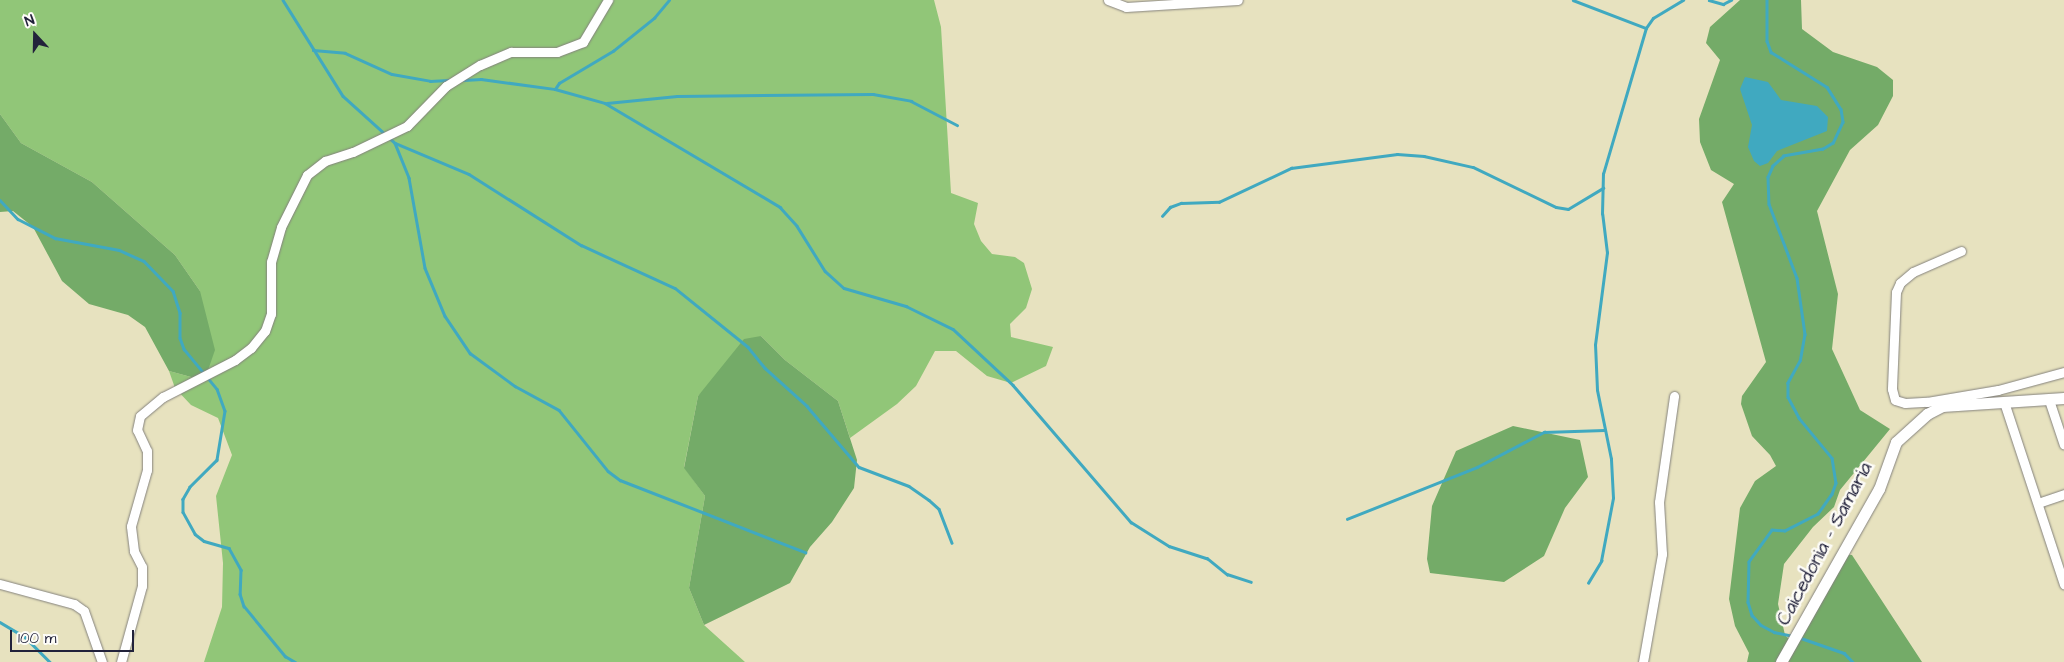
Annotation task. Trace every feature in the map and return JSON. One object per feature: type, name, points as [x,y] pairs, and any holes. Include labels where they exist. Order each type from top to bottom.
[{"type":"street","points":[[121,662],[142,586],[142,567],[134,551],[132,526],[138,492],[148,470],[146,451],[137,430],[140,416],[163,397],[235,360],[251,348],[265,330],[271,314],[271,262],[281,227],[307,175],[325,161],[353,152],[407,126],[446,86],[480,65],[511,52],[557,52],[583,42],[608,0]]},
{"type":"street","points":[[1108,0],[1126,7],[1238,0]]},
{"type":"street","points":[[1961,251],[1913,272],[1900,282],[1896,292],[1892,389],[1895,400],[1905,403],[1927,402],[1998,390],[2064,372]]},
{"type":"street","points":[[1643,662],[1662,554],[1660,502],[1674,396]]},
{"type":"street","name":"Caicedonia - Samaria","points":[[1781,662],[1879,490],[1896,442],[1927,414],[1942,406],[2064,398]]},
{"type":"street","points":[[2049,400],[2064,446]]},
{"type":"street","points":[[2004,402],[2064,584]]},
{"type":"street","points":[[2038,503],[2064,494]]},
{"type":"street","points":[[0,584],[79,608],[89,621],[102,662]]},
{"type":"green space","points":[[0,0],[934,0],[941,27],[951,193],[978,203],[974,224],[981,241],[992,254],[1015,257],[1024,263],[1032,289],[1026,308],[1010,324],[1011,337],[1053,347],[1046,366],[1011,383],[987,376],[956,351],[935,351],[916,386],[897,404],[850,438],[838,401],[785,360],[761,336],[698,396],[684,467],[705,496],[689,588],[704,625],[745,662],[204,662],[222,607],[223,563],[216,496],[232,455],[218,418],[191,405],[175,388],[169,371],[191,377],[200,291],[175,255],[92,182],[21,143],[0,114]]},
{"type":"green space","points":[[1740,0],[1801,0],[1802,29],[1833,52],[1877,67],[1893,80],[1893,96],[1878,125],[1850,150],[1817,211],[1838,294],[1832,349],[1860,410],[1890,429],[1840,490],[1834,507],[1813,527],[1784,564],[1778,604],[1785,635],[1790,640],[1840,554],[1852,555],[1922,662],[1747,662],[1749,653],[1735,626],[1729,599],[1740,508],[1755,481],[1776,466],[1770,455],[1752,436],[1741,404],[1742,396],[1766,362],[1722,202],[1734,184],[1711,170],[1700,142],[1699,119],[1720,60],[1706,43],[1710,27]]},
{"type":"green space","points":[[0,114],[21,143],[92,182],[175,255],[200,291],[215,350],[206,376],[191,377],[169,371],[145,327],[128,315],[89,304],[62,281],[33,227],[13,211],[0,212]]},
{"type":"green space","points":[[761,336],[785,360],[838,401],[857,460],[854,488],[832,522],[810,547],[790,583],[704,625],[689,588],[705,496],[684,468],[698,396],[744,339]]},
{"type":"green space","points":[[1513,426],[1580,440],[1588,477],[1565,508],[1544,556],[1504,582],[1430,573],[1427,559],[1432,506],[1456,451]]},
{"type":"water","points":[[1745,77],[1768,82],[1781,100],[1817,106],[1828,117],[1827,131],[1777,151],[1768,163],[1760,166],[1754,161],[1748,147],[1752,125],[1740,89]]},
{"type":"waterway","points":[[283,0],[343,96],[395,143],[469,174],[581,245],[675,288],[748,347],[765,368],[807,406],[859,467],[909,486],[939,509],[952,543]]},
{"type":"waterway","points":[[555,89],[559,83],[613,51],[654,18],[669,0]]},
{"type":"waterway","points":[[1573,0],[1646,28]]},
{"type":"waterway","points":[[1588,583],[1601,561],[1613,498],[1611,459],[1597,390],[1595,345],[1607,253],[1602,214],[1603,174],[1646,28],[1653,18],[1683,0]]},
{"type":"waterway","points":[[1709,0],[1723,4],[1731,0]]},
{"type":"waterway","points":[[1767,0],[1767,41],[1771,52],[1827,87],[1841,109],[1843,122],[1833,143],[1823,149],[1784,156],[1773,166],[1768,177],[1769,204],[1797,278],[1805,334],[1800,361],[1788,383],[1788,397],[1799,418],[1832,458],[1836,483],[1832,494],[1818,514],[1785,531],[1772,530],[1749,562],[1748,602],[1752,615],[1761,625],[1774,632],[1793,636]]},
{"type":"waterway","points":[[313,50],[345,53],[392,74],[430,81],[448,80]]},
{"type":"waterway","points":[[464,80],[481,79],[555,89],[605,103],[780,207],[797,226],[825,271],[844,288],[906,306],[953,329],[1013,385],[1131,522],[1169,546],[1207,558],[1227,574],[1251,582]]},
{"type":"waterway","points":[[607,103],[677,96],[873,94],[911,101],[957,125]]},
{"type":"waterway","points":[[395,143],[409,178],[425,268],[445,316],[470,353],[515,386],[559,410],[608,471],[620,480],[805,552]]},
{"type":"waterway","points":[[1162,216],[1170,207],[1181,203],[1219,202],[1291,168],[1397,154],[1424,156],[1473,167],[1556,207],[1568,209],[1603,188]]},
{"type":"waterway","points":[[0,200],[18,219],[55,238],[119,250],[144,261],[173,291],[180,313],[180,338],[184,349],[217,389],[225,411],[217,460],[190,487],[183,499],[183,512],[195,534],[204,541],[229,548],[241,570],[240,594],[244,606],[285,656],[295,662]]},
{"type":"waterway","points":[[1347,519],[1477,467],[1544,432],[1604,430]]},
{"type":"waterway","points":[[0,622],[25,637],[50,662]]},
{"type":"waterway","points":[[1798,637],[1844,653],[1853,662]]}]
